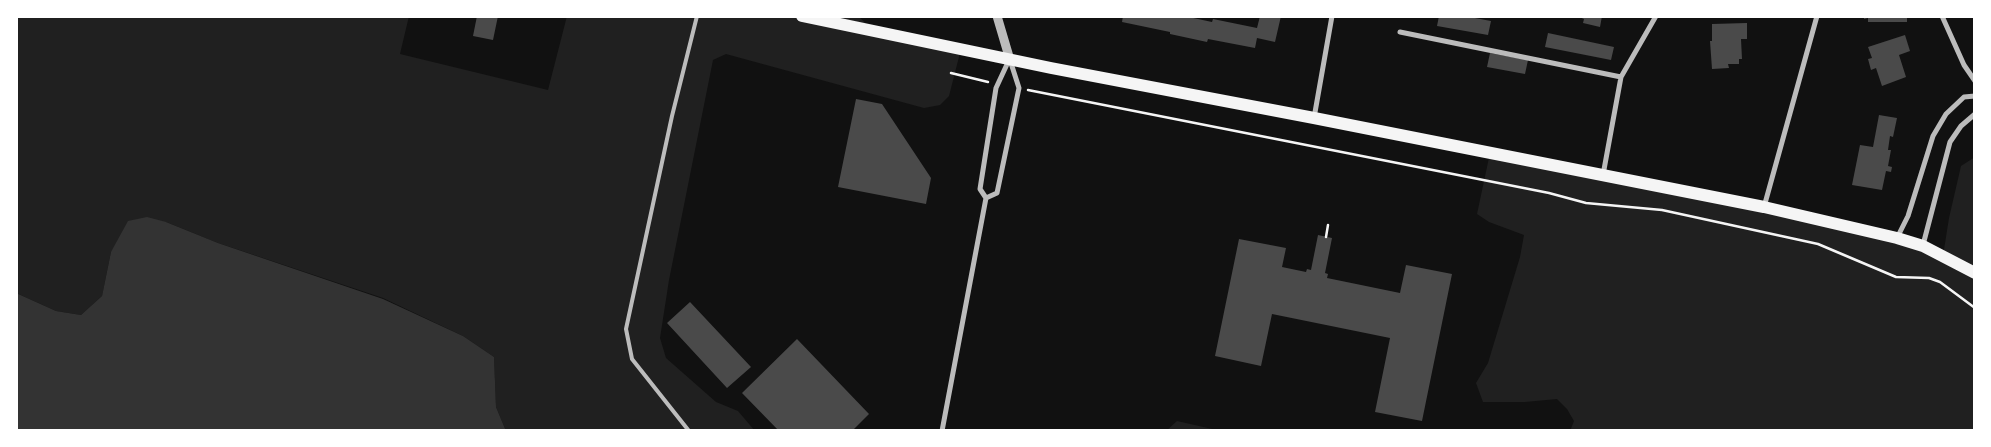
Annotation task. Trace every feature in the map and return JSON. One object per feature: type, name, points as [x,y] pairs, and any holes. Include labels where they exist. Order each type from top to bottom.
[{"type":"main road","points":[[802,16],[1010,60],[1764,207],[1898,238],[1923,246],[1975,273]]},
{"type":"street","points":[[986,198],[997,193],[1019,88],[997,16]]},
{"type":"street","points":[[1314,118],[1332,16]]},
{"type":"street","points":[[1603,175],[1621,77],[1656,16]]},
{"type":"street","points":[[1764,207],[1818,16]]},
{"type":"street","points":[[1942,16],[1964,65],[1975,81]]},
{"type":"street","points":[[1400,32],[1621,77]]},
{"type":"street","points":[[942,431],[986,198],[980,189],[996,88],[1010,60]]},
{"type":"street","points":[[1898,238],[1908,216],[1933,136],[1946,114],[1964,97],[1975,96]]},
{"type":"street","points":[[1923,246],[1950,142],[1960,126],[1975,114]]},
{"type":"lane","points":[[689,431],[632,359],[626,329],[672,116],[697,16]]},
{"type":"path","points":[[951,73],[985,81]]},
{"type":"path","points":[[1032,90],[1548,193],[1586,203],[1662,210],[1818,244],[1896,277],[1929,278],[1940,282],[1975,308]]},
{"type":"path","points":[[1326,237],[1328,225]]},
{"type":"shaded area","points":[[16,16],[409,16],[400,54],[548,90],[567,16],[858,16],[874,31],[961,49],[949,96],[940,105],[924,108],[726,54],[713,60],[669,280],[660,338],[666,358],[716,402],[738,411],[755,431],[506,431],[496,407],[494,357],[463,336],[383,298],[218,243],[166,222],[111,252],[102,296],[81,315],[56,311],[16,293]]},
{"type":"shaded area","points":[[1490,153],[1764,207],[1943,256],[1949,218],[1961,166],[1975,157],[1975,431],[1570,431],[1574,421],[1567,409],[1557,399],[1525,402],[1483,402],[1476,383],[1488,363],[1520,257],[1524,235],[1489,222],[1477,214]]},
{"type":"shaded area","points":[[147,217],[166,222],[218,243],[383,299],[463,336],[494,357],[496,407],[506,431],[16,431],[16,293],[56,311],[81,315],[102,296],[111,252],[128,221]]},
{"type":"shaded area","points":[[1177,421],[1221,431],[1166,431]]},
{"type":"building","points":[[477,16],[498,16],[493,40],[473,36]]},
{"type":"building","points":[[1123,16],[1184,16],[1212,22],[1213,19],[1257,28],[1260,16],[1281,16],[1275,42],[1257,38],[1255,48],[1208,39],[1207,42],[1170,34],[1170,32],[1122,22]]},
{"type":"building","points":[[1439,16],[1464,16],[1491,21],[1488,35],[1437,26]]},
{"type":"building","points":[[1577,16],[1602,16],[1600,27],[1583,23],[1584,19]]},
{"type":"building","points":[[1864,16],[1907,16],[1907,22],[1868,22],[1868,18],[1864,19]]},
{"type":"building","points":[[1747,23],[1747,39],[1741,39],[1742,59],[1739,59],[1739,64],[1728,64],[1729,68],[1712,69],[1710,41],[1712,41],[1712,24]]},
{"type":"building","points":[[1548,33],[1614,47],[1611,60],[1545,47]]},
{"type":"building","points":[[1905,35],[1910,51],[1899,55],[1906,77],[1882,86],[1876,68],[1871,70],[1868,59],[1872,58],[1868,47]]},
{"type":"building","points":[[1490,53],[1528,60],[1525,74],[1487,67]]},
{"type":"building","points":[[856,99],[882,104],[931,178],[926,204],[838,187]]},
{"type":"building","points":[[1879,115],[1897,118],[1893,137],[1890,136],[1888,150],[1891,150],[1888,166],[1892,167],[1891,172],[1886,171],[1882,190],[1852,185],[1860,145],[1873,147]]},
{"type":"building","points":[[1318,235],[1332,238],[1325,273],[1328,274],[1327,278],[1400,293],[1406,265],[1452,274],[1422,421],[1375,412],[1390,338],[1272,314],[1261,366],[1215,356],[1239,239],[1286,248],[1282,267],[1306,272],[1307,269],[1311,270]]},
{"type":"building","points":[[690,302],[751,367],[727,388],[667,323]]},
{"type":"building","points":[[797,339],[869,414],[852,431],[779,431],[742,393]]}]
